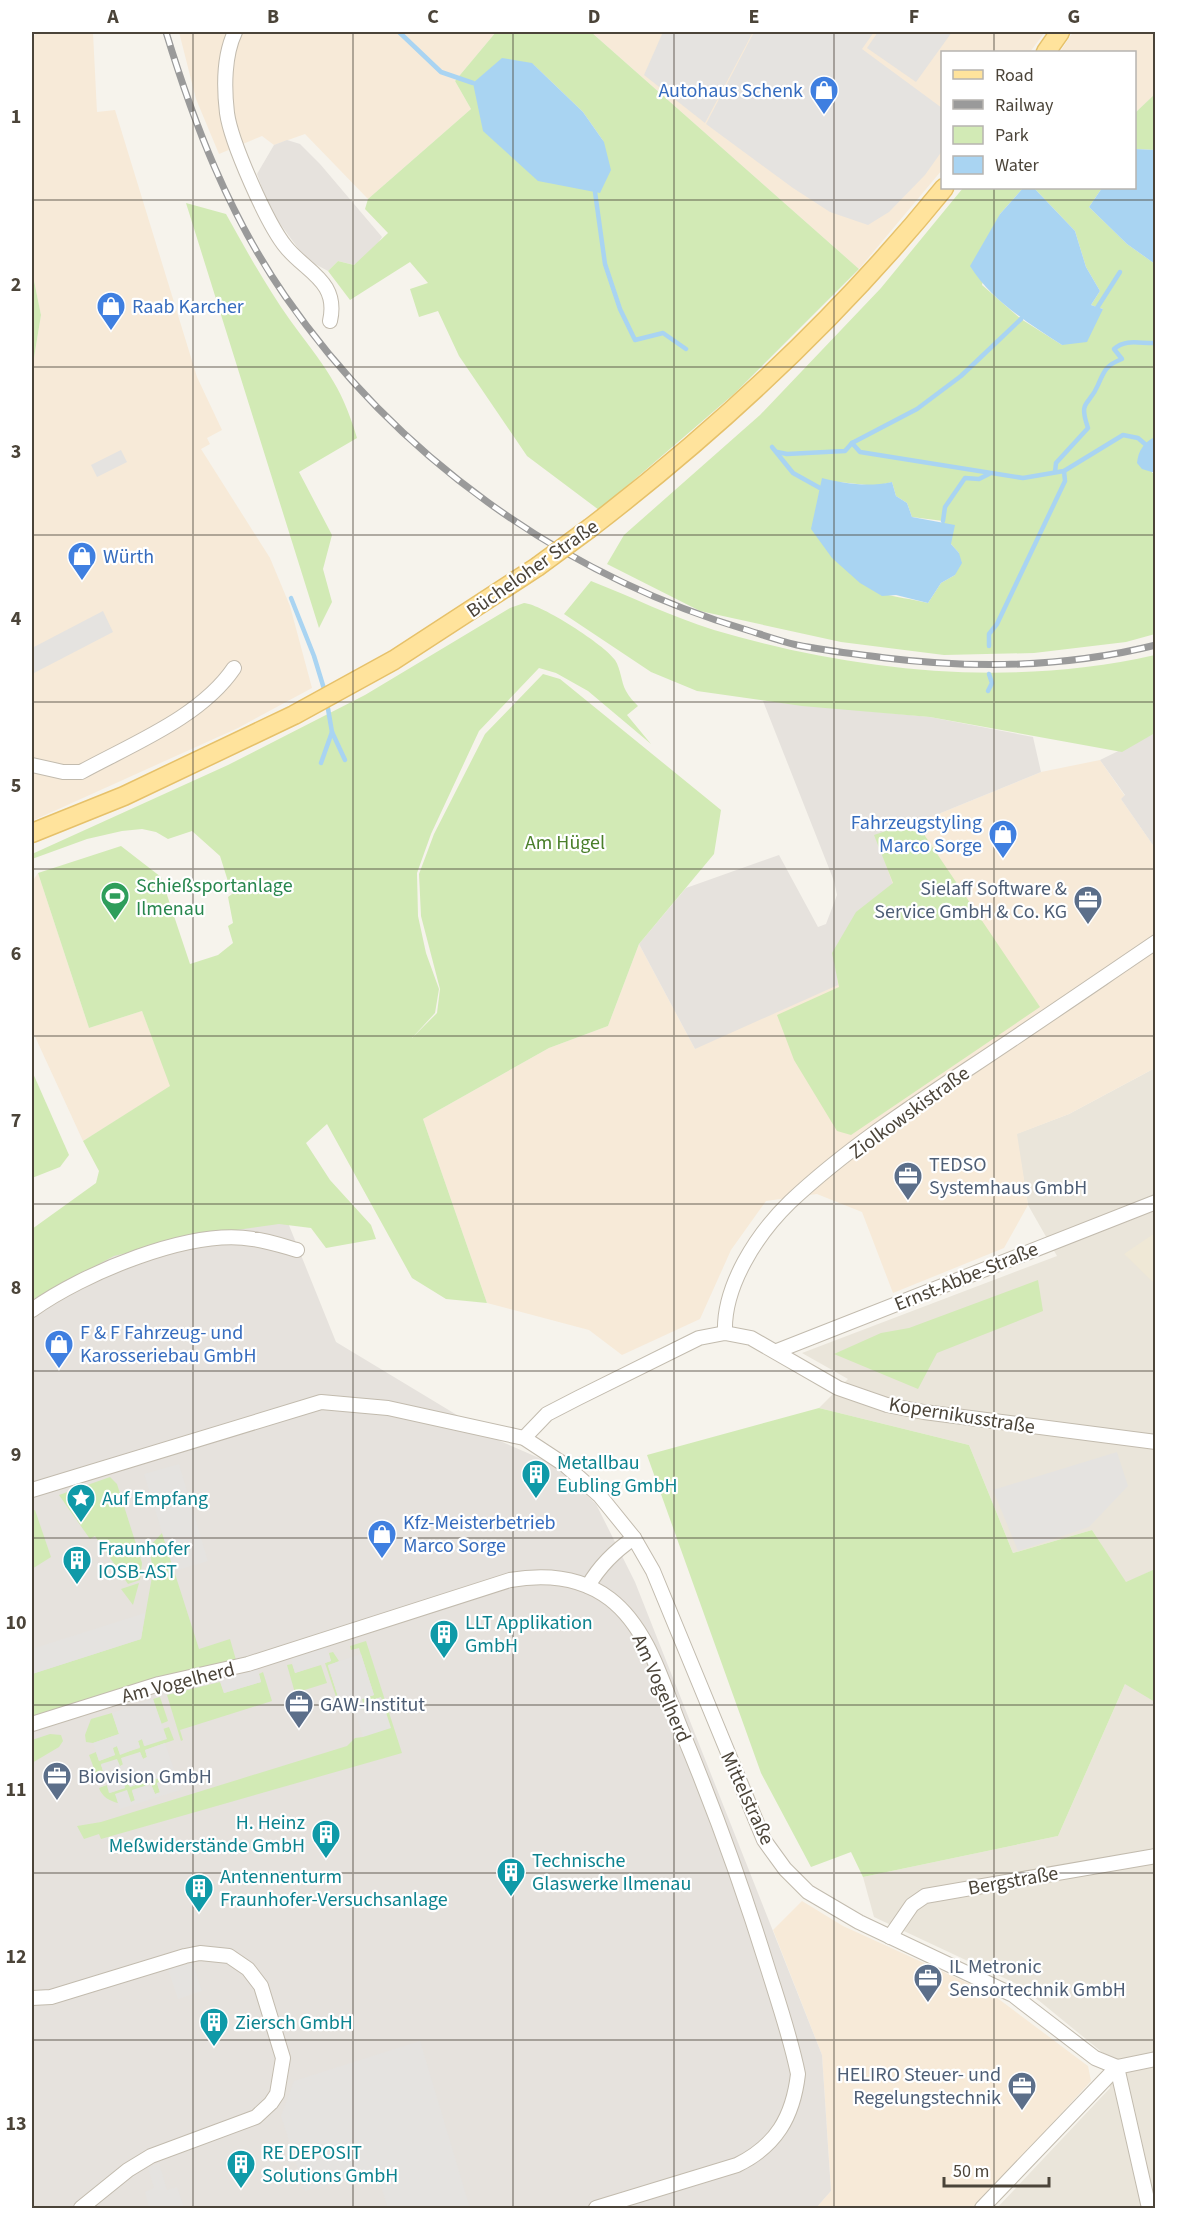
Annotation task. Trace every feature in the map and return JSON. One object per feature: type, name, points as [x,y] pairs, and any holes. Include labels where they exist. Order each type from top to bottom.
[{"type":"main road","points":[[1047,51],[1060,32]]},
{"type":"main road","name":"Bücheloher Straße","points":[[33,834],[143,788],[294,715],[357,681],[451,625],[537,567],[590,528],[710,431],[807,340],[906,234],[943,189]]},
{"type":"street","points":[[235,32],[225,83],[228,116],[265,212],[286,248],[324,281],[333,310],[330,321]]},
{"type":"street","points":[[32,765],[63,772],[81,772],[191,711],[212,695],[234,668]]},
{"type":"street","name":"Ziolkowskistraße","points":[[725,1333],[728,1302],[737,1279],[766,1228],[790,1202],[890,1120],[1155,942]]},
{"type":"street","name":"Ernst-Abbe-Straße","points":[[777,1351],[1155,1202]]},
{"type":"street","points":[[32,1310],[47,1299],[114,1265],[181,1244],[251,1238],[297,1250]]},
{"type":"street","name":"Kopernikusstraße","points":[[524,1438],[547,1414],[699,1338],[725,1333],[751,1338],[838,1388],[887,1405],[924,1412],[1155,1442]]},
{"type":"street","points":[[32,1490],[321,1402],[388,1408],[524,1438]]},
{"type":"street","name":"Mittelstraße","points":[[524,1438],[565,1465],[600,1496],[634,1538],[653,1571],[764,1840],[785,1869],[808,1892],[858,1922],[1013,1995],[1095,2058],[1117,2067]]},
{"type":"street","points":[[588,1586],[621,1546],[634,1538]]},
{"type":"street","name":"Am Vogelherd","points":[[32,1724],[159,1684],[248,1664],[510,1580],[536,1576],[563,1578],[588,1586],[609,1599],[627,1615],[640,1632],[724,1837],[786,2029],[798,2074],[795,2100],[786,2121],[772,2142],[756,2156],[737,2165],[596,2208]]},
{"type":"street","name":"Bergstraße","points":[[890,1937],[907,1911],[924,1896],[1155,1856]]},
{"type":"street","points":[[32,1998],[51,1997],[200,1953],[229,1956],[249,1969],[261,1986],[283,2058],[277,2094],[256,2117],[151,2156],[128,2170],[81,2208]]},
{"type":"street","points":[[982,2208],[1117,2067],[1155,2059]]},
{"type":"street","points":[[1117,2067],[1149,2208]]},
{"type":"shaded area","points":[[38,32],[93,33],[97,112],[115,110],[197,377],[222,430],[207,438],[210,444],[201,449],[270,558],[290,606],[312,688],[238,728],[32,821],[32,370],[41,315],[32,271],[32,38]]},
{"type":"shaded area","points":[[179,32],[496,32],[455,81],[471,109],[368,199],[305,134],[274,145],[262,136],[219,154],[196,99]]},
{"type":"shaded area","points":[[591,32],[1045,32],[1031,51],[941,51],[941,171],[859,269]]},
{"type":"shaded area","points":[[663,32],[753,32],[705,123],[644,75]]},
{"type":"shaded area","points":[[754,32],[874,32],[862,49],[941,107],[941,152],[925,175],[889,212],[868,225],[830,212],[793,188],[706,124]]},
{"type":"shaded area","points":[[878,32],[952,32],[916,82],[867,48]]},
{"type":"shaded area","points":[[1073,32],[1155,32],[1155,94],[1136,112],[1136,51],[1061,51]]},
{"type":"shaded area","points":[[287,140],[300,144],[320,164],[382,237],[374,249],[354,265],[338,261],[328,271],[315,264],[300,251],[270,210],[257,174],[274,145]]},
{"type":"shaded area","points":[[121,450],[127,462],[97,477],[91,465]]},
{"type":"shaded area","points":[[103,611],[113,632],[34,673],[32,648]]},
{"type":"shaded area","points":[[763,701],[930,717],[1033,737],[1041,772],[877,839],[893,885],[835,957],[838,985],[695,1049],[639,944],[686,888],[779,855],[818,927],[826,924],[837,895],[834,881]]},
{"type":"shaded area","points":[[1155,733],[1155,848],[1121,799],[1125,795],[1100,760]]},
{"type":"shaded area","points":[[1100,760],[1125,796],[1121,799],[1155,848],[1155,1068],[1069,1114],[1017,1134],[1028,1205],[1004,1248],[893,1293],[862,1212],[817,1194],[766,1201],[731,1250],[700,1319],[622,1355],[589,1330],[487,1303],[423,1119],[549,1048],[608,1026],[639,944],[695,1049],[835,957],[877,839],[1041,772]]},
{"type":"shaded area","points":[[38,873],[89,1028],[142,1011],[171,1086],[83,1141],[32,1030],[32,882]]},
{"type":"shaded area","points":[[1155,1068],[1155,1569],[1126,1583],[1092,1530],[1013,1553],[969,1445],[819,1408],[848,1379],[802,1353],[1057,1256],[1028,1205],[1016,1134],[1069,1114]]},
{"type":"shaded area","points":[[278,1198],[336,1342],[500,1441],[553,1464],[596,1504],[635,1582],[822,2055],[831,2191],[816,2208],[32,2208],[32,1292],[78,1258]]},
{"type":"shaded area","points":[[1155,1233],[1155,1284],[1124,1254]]},
{"type":"shaded area","points":[[1117,1452],[1128,1486],[1089,1527],[1018,1551],[993,1490]]},
{"type":"shaded area","points":[[179,1464],[208,1561],[174,1571],[144,1474]]},
{"type":"shaded area","points":[[145,1613],[141,1639],[32,1674],[32,1649]]},
{"type":"shaded area","points":[[1155,1616],[1155,2208],[997,2208],[1110,2088],[1103,2053],[1021,1986],[874,1917],[863,1877],[1058,1836]]},
{"type":"shaded area","points":[[324,1640],[331,1661],[295,1673],[289,1651]]},
{"type":"shaded area","points":[[361,1654],[374,1695],[362,1699],[363,1703],[381,1697],[391,1728],[363,1737],[355,1712],[344,1715],[328,1665]]},
{"type":"shaded area","points":[[256,1662],[261,1682],[224,1693],[217,1671]]},
{"type":"shaded area","points":[[153,1699],[167,1739],[145,1746],[142,1739],[138,1741],[140,1747],[120,1755],[117,1746],[113,1748],[115,1755],[99,1761],[93,1743],[119,1734],[112,1713]]},
{"type":"shaded area","points":[[165,1743],[175,1773],[156,1779],[152,1771],[148,1773],[150,1780],[130,1787],[127,1779],[123,1780],[125,1788],[109,1793],[101,1764],[117,1759],[120,1766],[123,1765],[121,1758],[140,1752],[143,1759],[147,1757],[145,1750]]},
{"type":"shaded area","points":[[179,1775],[183,1789],[120,1809],[115,1794],[127,1790],[131,1802],[135,1800],[132,1790],[151,1784],[155,1794],[160,1792],[157,1783]]},
{"type":"shaded area","points":[[802,1901],[843,1926],[992,1994],[1088,2066],[1091,2081],[975,2208],[816,2208],[831,2191],[822,2055],[773,1930]]},
{"type":"shaded area","points":[[193,1963],[202,1991],[178,1999],[168,1969]]},
{"type":"shaded area","points":[[420,2041],[470,2208],[388,2208],[376,2171],[305,2191],[281,2116],[294,2081]]},
{"type":"shaded area","points":[[159,2163],[167,2190],[177,2187],[184,2208],[149,2208],[145,2192],[154,2188],[148,2168]]},
{"type":"green space","points":[[496,32],[591,32],[859,269],[735,393],[599,510],[527,456],[459,356],[438,311],[419,317],[410,289],[428,283],[410,262],[350,300],[328,271],[338,261],[354,265],[388,233],[365,209],[368,199],[471,109],[455,81]],"holes":[[[532,63],[583,112],[604,142]]]},
{"type":"green space","points":[[1155,94],[1155,150],[1136,149],[1136,112]]},
{"type":"green space","points":[[962,189],[1022,189],[1000,214],[982,285],[1021,319],[1062,345],[1103,309],[1091,305],[1100,291],[1086,267],[1075,231],[1035,189],[1101,189],[1089,207],[1127,244],[1155,264],[1155,437],[1153,438],[1152,473],[1155,473],[1155,634],[1126,642],[1034,653],[944,655],[841,642],[700,611],[607,564],[624,535],[760,415],[881,288]],"holes":[[[839,482],[876,486],[892,482],[896,496],[907,503],[912,517],[943,521],[951,544],[959,553],[955,575],[941,583],[928,603],[876,591],[848,571]]]},
{"type":"green space","points":[[186,203],[226,214],[273,294],[330,375],[351,419],[357,438],[299,472],[332,535],[323,569],[332,602],[319,628]]},
{"type":"green space","points":[[32,271],[41,315],[32,370]]},
{"type":"green space","points":[[591,581],[714,630],[823,656],[878,665],[933,671],[989,673],[1045,671],[1100,665],[1155,655],[1155,733],[1122,752],[930,717],[802,706],[697,691],[651,672],[564,614]]},
{"type":"green space","name":"Am Hügel","points":[[524,603],[544,610],[572,626],[609,653],[619,667],[626,691],[638,706],[627,715],[651,744],[588,691],[556,673],[539,668],[479,731],[431,834],[417,873],[418,916],[426,953],[439,989],[435,1013],[412,1038],[437,1013],[440,989],[421,916],[419,874],[434,834],[485,734],[543,674],[560,679],[721,810],[714,854],[639,944],[608,1026],[549,1048],[423,1119],[487,1303],[446,1299],[412,1278],[327,1124],[306,1143],[330,1180],[371,1225],[376,1239],[326,1248],[311,1228],[279,1224],[201,1235],[114,1256],[32,1300],[32,1229],[96,1183],[99,1171],[83,1141],[170,1086],[142,1011],[89,1028],[38,873],[121,846],[161,877],[190,964],[218,955],[233,943],[228,926],[233,923],[228,897],[232,894],[220,856],[192,831],[168,839],[156,832],[142,829],[122,831],[87,839],[32,859],[32,854],[228,765],[365,695],[510,608]]},
{"type":"green space","points":[[915,821],[1040,1007],[851,1135],[837,1131],[794,1060],[777,1015],[839,987],[832,953],[856,912],[893,883],[874,835]]},
{"type":"green space","points":[[32,1071],[69,1155],[60,1167],[32,1178]]},
{"type":"green space","points":[[1038,1280],[1043,1311],[937,1353],[918,1389],[834,1354],[881,1333],[909,1328]]},
{"type":"green space","points":[[819,1408],[969,1445],[1013,1553],[1092,1530],[1126,1582],[1155,1569],[1155,1702],[1125,1684],[1058,1836],[863,1877],[851,1852],[811,1867],[761,1773],[647,1455]]},
{"type":"green space","points":[[110,1477],[117,1484],[142,1563],[140,1580],[128,1584],[95,1536],[90,1539],[59,1495]]},
{"type":"green space","points":[[35,1510],[51,1557],[32,1569],[32,1511]]},
{"type":"green space","points":[[162,1533],[199,1649],[230,1639],[236,1660],[32,1718],[32,1674],[141,1639],[153,1571],[149,1547]]},
{"type":"green space","points":[[139,1583],[133,1605],[121,1589]]},
{"type":"green space","points":[[366,1641],[402,1753],[101,1839],[99,1834],[84,1839],[77,1826],[101,1822],[347,1746],[355,1738],[363,1737],[362,1699],[374,1695],[359,1648],[351,1650],[350,1646]]},
{"type":"green space","points":[[333,1652],[339,1661],[328,1666],[340,1703],[338,1703],[325,1663],[331,1661],[329,1653]]},
{"type":"green space","points":[[292,1664],[295,1673],[321,1665],[327,1683],[295,1693],[287,1665]]},
{"type":"green space","points":[[263,1672],[272,1701],[180,1730],[183,1740],[181,1741],[167,1695],[220,1682],[224,1693],[261,1682],[259,1674]]},
{"type":"green space","points":[[160,1697],[168,1721],[161,1724],[153,1699]]},
{"type":"green space","points":[[112,1713],[119,1734],[93,1743],[86,1742],[85,1735],[91,1719]]},
{"type":"green space","points":[[169,1727],[174,1740],[145,1750],[147,1757],[143,1759],[140,1752],[119,1767],[101,1765],[103,1771],[96,1774],[89,1755],[96,1752],[99,1761],[115,1755],[112,1748],[117,1746],[120,1754],[140,1748],[138,1741],[142,1739],[144,1746],[166,1738],[163,1729]]},
{"type":"green space","points":[[50,1734],[61,1735],[63,1741],[59,1747],[32,1763],[32,1740]]},
{"type":"green space","points":[[153,1771],[156,1779],[178,1772],[179,1775],[157,1783],[160,1793],[155,1794],[151,1784],[132,1791],[135,1801],[131,1802],[116,1794],[118,1803],[112,1801],[100,1791],[99,1788],[107,1785],[110,1793],[125,1788],[123,1780],[127,1779],[130,1787],[150,1780],[147,1773]]},
{"type":"water","points":[[502,58],[532,63],[583,112],[604,142],[611,170],[600,193],[538,181],[483,131],[473,83]]},
{"type":"water","points":[[1136,149],[1155,150],[1155,264],[1127,244],[1089,207],[1101,189],[1136,189]]},
{"type":"water","points":[[1022,189],[1035,189],[1075,231],[1086,267],[1100,291],[1091,305],[1103,309],[1087,342],[1062,345],[1049,337],[1000,301],[970,266],[1000,214]]},
{"type":"water","points":[[1155,437],[1155,473],[1142,469],[1137,463],[1142,447]]},
{"type":"water","points":[[822,478],[857,484],[892,482],[896,496],[907,503],[912,517],[955,525],[951,544],[959,553],[962,563],[955,575],[941,583],[928,603],[896,595],[882,596],[860,583],[832,558],[811,529]]},
{"type":"waterway","points":[[399,32],[441,72],[473,83]]},
{"type":"waterway","points":[[595,192],[605,264],[620,309],[635,340],[663,333],[686,349]]},
{"type":"waterway","points":[[1097,308],[1120,272]]},
{"type":"waterway","points":[[777,452],[787,454],[845,451],[852,443],[917,409],[961,376],[1021,319]]},
{"type":"waterway","points":[[1055,472],[1056,463],[1088,428],[1084,407],[1095,392],[1104,372],[1109,366],[1122,359],[1114,349],[1129,343],[1156,343]]},
{"type":"waterway","points":[[852,443],[860,452],[1023,478],[1064,471],[1123,435],[1138,438],[1145,444]]},
{"type":"waterway","points":[[772,447],[793,473],[820,488]]},
{"type":"waterway","points":[[989,646],[989,634],[997,624],[1065,481],[1064,471]]},
{"type":"waterway","points":[[943,521],[945,507],[965,478],[979,479],[989,474]]},
{"type":"waterway","points":[[291,598],[314,656],[325,692]]},
{"type":"waterway","points":[[988,691],[992,683],[989,674]]},
{"type":"waterway","points":[[327,703],[332,732],[345,760]]},
{"type":"waterway","points":[[321,763],[332,732]]},
{"type":"railway","points":[[166,32],[201,135],[215,168],[247,234],[285,296],[329,354],[377,408],[430,457],[488,502],[548,542],[612,577],[678,606],[778,640],[819,649],[920,662],[988,665],[1056,662],[1156,645]]},
{"type":"place","name":"Autohaus Schenk","points":[[824,116]]},
{"type":"place","name":"Raab Karcher","points":[[111,332]]},
{"type":"place","name":"Würth","points":[[82,582]]},
{"type":"place","name":"Fahrzeugstyling Marco Sorge","points":[[1003,860]]},
{"type":"place","name":"Schießsportanlage Ilmenau","points":[[115,922]]},
{"type":"place","name":"Sielaff Software & Service GmbH & Co. KG","points":[[1088,926]]},
{"type":"place","name":"TEDSO Systemhaus GmbH","points":[[908,1202]]},
{"type":"place","name":"F & F Fahrzeug- und Karosseriebau GmbH","points":[[59,1370]]},
{"type":"place","name":"Metallbau Eubling GmbH","points":[[536,1500]]},
{"type":"place","name":"Auf Empfang","points":[[81,1524]]},
{"type":"place","name":"Kfz-Meisterbetrieb Marco Sorge","points":[[382,1560]]},
{"type":"place","name":"Fraunhofer IOSB-AST","points":[[77,1586]]},
{"type":"place","name":"LLT Applikation GmbH","points":[[444,1660]]},
{"type":"place","name":"GAW-Institut","points":[[299,1730]]},
{"type":"place","name":"Biovision GmbH","points":[[57,1802]]},
{"type":"place","name":"H. Heinz Meßwiderstände GmbH","points":[[326,1860]]},
{"type":"place","name":"Technische Glaswerke Ilmenau","points":[[511,1898]]},
{"type":"place","name":"Antennenturm Fraunhofer-Versuchsanlage","points":[[199,1914]]},
{"type":"place","name":"IL Metronic Sensortechnik GmbH","points":[[928,2004]]},
{"type":"place","name":"Ziersch GmbH","points":[[214,2048]]},
{"type":"place","name":"HELIRO Steuer- und Regelungstechnik","points":[[1022,2112]]},
{"type":"place","name":"RE DEPOSIT Solutions GmbH","points":[[241,2190]]}]
